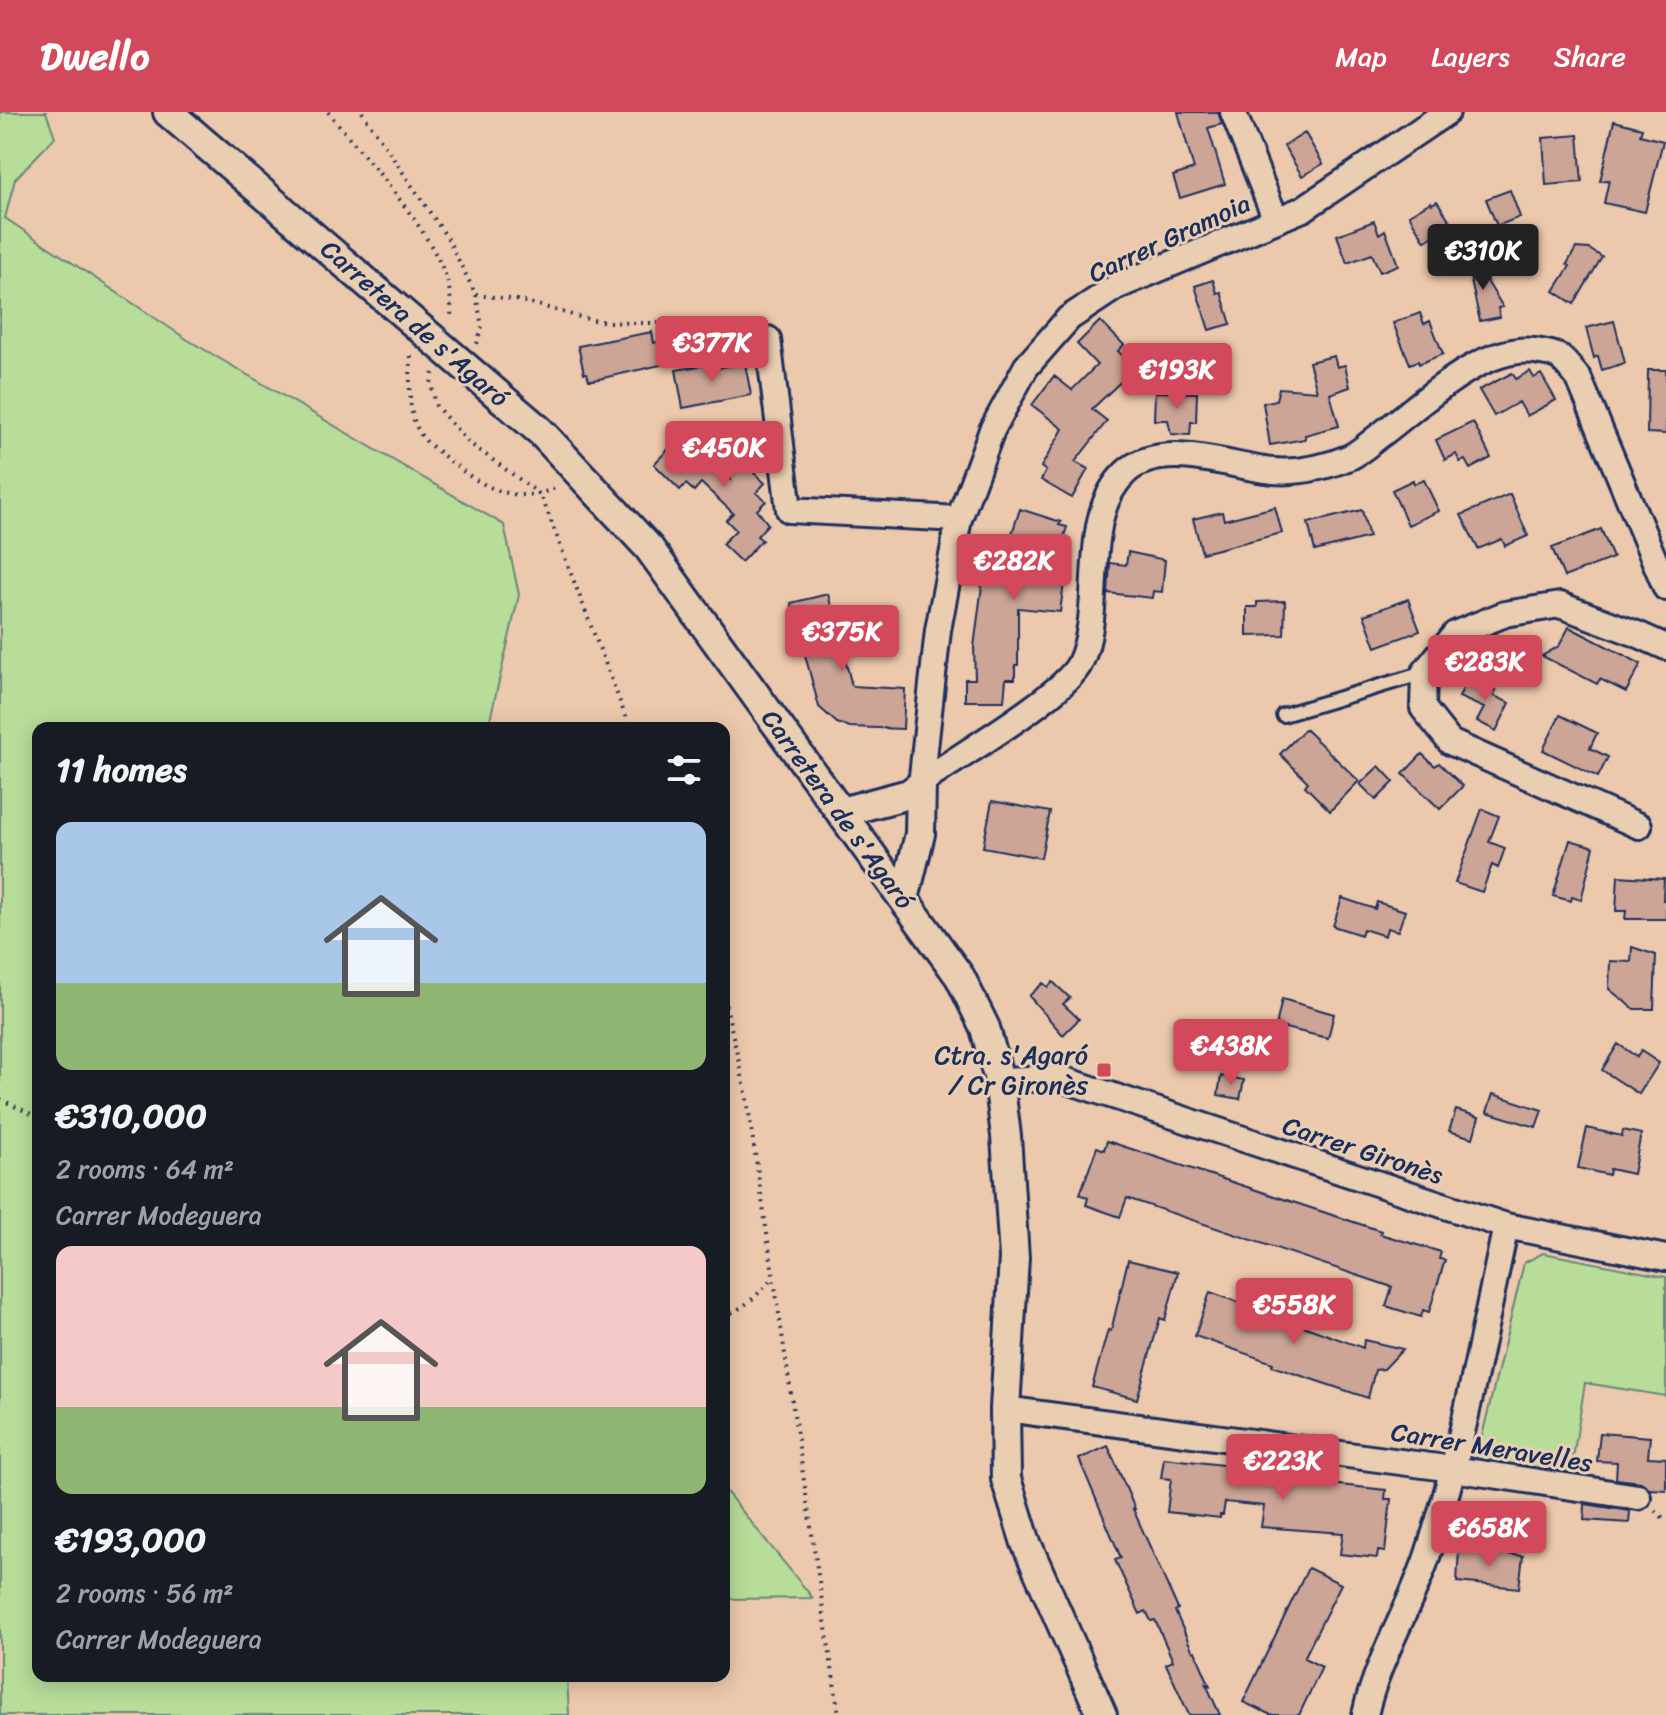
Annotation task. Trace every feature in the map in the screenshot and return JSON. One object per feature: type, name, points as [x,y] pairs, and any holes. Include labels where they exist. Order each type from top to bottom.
[{"type":"street","name":"Carretera de s'Agaró","points":[[168,112],[540,431],[649,548],[960,977],[985,1028],[999,1080],[1006,1136],[1014,1258],[1005,1409],[1006,1479],[1022,1531],[1102,1715]]},
{"type":"street","points":[[1233,112],[1276,220]]},
{"type":"street","name":"Carrer Gramoia","points":[[922,782],[938,630],[959,519],[992,430],[1026,367],[1069,318],[1116,287],[1303,209],[1447,112]]},
{"type":"street","points":[[768,339],[789,510],[959,519]]},
{"type":"street","points":[[841,812],[909,794],[1061,687],[1079,666],[1089,638],[1100,525],[1110,493],[1127,471],[1152,457],[1191,457],[1274,471],[1312,469],[1352,456],[1458,376],[1494,356],[1529,350],[1558,356],[1579,379],[1666,588]]},
{"type":"street","points":[[1639,826],[1450,742],[1423,708],[1424,673],[1455,634],[1505,614],[1560,605],[1666,647]]},
{"type":"street","points":[[904,899],[920,834],[922,782]]},
{"type":"street","points":[[867,847],[881,801]]},
{"type":"street","points":[[867,847],[920,834]]},
{"type":"street","name":"Carrer Gironès","points":[[999,1080],[1059,1078],[1506,1226],[1666,1258]]},
{"type":"street","points":[[1365,1715],[1385,1655],[1427,1558],[1453,1469],[1506,1226]]},
{"type":"street","name":"Carrer Meravelles","points":[[1005,1409],[1638,1497]]},
{"type":"lane","points":[[1283,715],[1424,673]]},
{"type":"path","points":[[328,112],[409,214],[444,270],[452,301],[451,318]]},
{"type":"path","points":[[362,112],[448,239],[476,295],[482,326],[470,371]]},
{"type":"path","points":[[476,295],[524,301],[598,321],[674,321],[727,327],[768,339]]},
{"type":"path","points":[[413,321],[409,404],[421,437],[489,489],[541,495],[581,475]]},
{"type":"path","points":[[435,361],[431,383],[436,406],[468,442],[541,495],[628,722]]},
{"type":"path","points":[[730,1023],[746,1093],[839,1715]]},
{"type":"path","points":[[0,1099],[32,1112]]},
{"type":"path","points":[[730,1313],[761,1291],[773,1277]]},
{"type":"green space","points":[[0,112],[46,112],[55,137],[15,179],[5,218],[188,340],[504,525],[519,595],[489,722],[32,722],[32,1682],[567,1682],[569,1715],[0,1715]]},
{"type":"green space","points":[[1543,1253],[1666,1277],[1666,1396],[1585,1383],[1571,1471],[1476,1461],[1524,1263]]},
{"type":"green space","points":[[730,1496],[813,1598],[730,1599]]},
{"type":"building","points":[[1178,112],[1218,112],[1222,124],[1208,128],[1225,184],[1180,198],[1173,176],[1194,169]]},
{"type":"building","points":[[1614,121],[1642,128],[1640,135],[1663,141],[1645,212],[1604,203],[1609,180],[1600,181]]},
{"type":"building","points":[[1305,133],[1323,164],[1302,176],[1284,146]]},
{"type":"building","points":[[1578,135],[1582,182],[1546,185],[1543,138]]},
{"type":"building","points":[[1510,190],[1520,217],[1497,226],[1486,199]]},
{"type":"building","points":[[1437,201],[1452,224],[1425,241],[1409,215]]},
{"type":"building","points":[[1374,221],[1379,234],[1385,230],[1398,265],[1380,272],[1372,254],[1347,263],[1337,235]]},
{"type":"building","points":[[1576,248],[1589,249],[1602,257],[1574,304],[1554,291],[1570,266],[1567,264]]},
{"type":"building","points":[[1467,249],[1503,307],[1498,308],[1500,317],[1480,321],[1464,250]]},
{"type":"building","points":[[1213,280],[1217,293],[1221,292],[1231,324],[1209,330],[1195,286]]},
{"type":"building","points":[[1420,313],[1424,324],[1430,321],[1443,354],[1419,364],[1418,361],[1410,364],[1393,323]]},
{"type":"building","points":[[1100,321],[1124,345],[1118,351],[1135,368],[1092,409],[1107,421],[1075,462],[1088,469],[1072,498],[1041,480],[1046,471],[1041,467],[1063,429],[1032,405],[1054,376],[1072,390],[1097,365],[1077,344]]},
{"type":"building","points":[[1614,321],[1625,363],[1602,370],[1598,356],[1594,358],[1586,328]]},
{"type":"building","points":[[652,332],[654,343],[660,341],[665,364],[594,380],[589,380],[587,373],[584,373],[578,346]]},
{"type":"building","points":[[1334,356],[1337,367],[1345,365],[1350,387],[1330,394],[1339,426],[1305,435],[1305,439],[1270,445],[1263,403],[1276,400],[1279,388],[1317,391],[1309,362]]},
{"type":"building","points":[[745,363],[751,395],[683,408],[676,370],[711,364],[711,369]]},
{"type":"building","points":[[1648,370],[1666,370],[1666,434],[1647,433]]},
{"type":"building","points":[[1530,371],[1534,378],[1541,374],[1556,400],[1527,416],[1519,402],[1494,416],[1479,390],[1512,373],[1516,379]]},
{"type":"building","points":[[1155,392],[1197,393],[1196,422],[1191,422],[1190,435],[1171,434],[1168,420],[1154,420]]},
{"type":"building","points":[[1473,422],[1491,458],[1470,469],[1465,460],[1460,462],[1456,454],[1445,460],[1436,440]]},
{"type":"building","points":[[765,437],[767,458],[754,473],[765,483],[756,493],[766,501],[757,510],[768,524],[757,536],[762,540],[741,562],[722,544],[736,530],[726,520],[733,513],[701,483],[694,491],[686,484],[680,490],[654,464],[679,438],[691,451],[696,446],[731,480],[725,445],[741,461]]},
{"type":"building","points":[[1413,480],[1414,484],[1424,480],[1439,511],[1408,525],[1392,490]]},
{"type":"building","points":[[1510,494],[1528,536],[1505,546],[1502,539],[1478,549],[1461,515]]},
{"type":"building","points":[[1275,507],[1282,533],[1202,553],[1193,519],[1222,512],[1224,520]]},
{"type":"building","points":[[1020,509],[1061,522],[1059,525],[1067,527],[1050,581],[1064,583],[1060,612],[1018,608],[1018,665],[1015,665],[1015,679],[1006,679],[1004,701],[965,701],[965,679],[975,679],[974,647],[985,562],[1002,564]]},
{"type":"building","points":[[1362,510],[1369,537],[1315,551],[1308,523]]},
{"type":"building","points":[[1601,529],[1613,558],[1564,577],[1552,548]]},
{"type":"building","points":[[1128,552],[1165,560],[1162,592],[1153,591],[1152,598],[1108,593],[1110,563],[1126,565]]},
{"type":"building","points":[[828,594],[852,686],[905,689],[903,729],[850,727],[837,723],[819,707],[791,603]]},
{"type":"building","points":[[1408,599],[1420,631],[1376,647],[1364,615]]},
{"type":"building","points":[[1285,601],[1284,635],[1247,636],[1247,607],[1257,607],[1257,602]]},
{"type":"building","points":[[1569,627],[1641,664],[1626,692],[1600,679],[1597,684],[1542,656],[1559,646]]},
{"type":"building","points":[[1468,677],[1496,690],[1494,696],[1510,703],[1496,731],[1477,721],[1484,708],[1459,697]]},
{"type":"building","points":[[1560,715],[1597,733],[1590,748],[1608,757],[1598,777],[1543,750]]},
{"type":"building","points":[[1305,729],[1359,781],[1330,811],[1305,786],[1308,782],[1280,754]]},
{"type":"building","points":[[1422,754],[1435,766],[1439,763],[1463,786],[1440,809],[1403,774]]},
{"type":"building","points":[[1379,766],[1394,782],[1376,800],[1360,784]]},
{"type":"building","points":[[992,801],[1050,812],[1041,858],[983,847]]},
{"type":"building","points":[[1482,809],[1499,816],[1489,842],[1505,848],[1498,868],[1492,865],[1482,892],[1455,883]]},
{"type":"building","points":[[1570,840],[1594,847],[1581,900],[1572,897],[1571,901],[1553,896]]},
{"type":"building","points":[[1618,876],[1664,879],[1666,919],[1625,919],[1626,911],[1616,911]]},
{"type":"building","points":[[1342,898],[1375,909],[1377,902],[1405,911],[1398,931],[1387,928],[1385,936],[1363,929],[1361,935],[1333,926]]},
{"type":"building","points":[[1632,947],[1656,955],[1654,1009],[1634,1009],[1609,989],[1610,961],[1631,962]]},
{"type":"building","points":[[1053,982],[1070,998],[1063,1004],[1079,1019],[1063,1035],[1029,996],[1043,983],[1048,987]]},
{"type":"building","points":[[1282,999],[1334,1014],[1328,1038],[1276,1026]]},
{"type":"building","points":[[1618,1044],[1637,1057],[1641,1051],[1659,1063],[1639,1094],[1602,1070]]},
{"type":"building","points":[[1221,1076],[1244,1080],[1240,1099],[1218,1095]]},
{"type":"building","points":[[1493,1094],[1542,1110],[1536,1127],[1487,1112]]},
{"type":"building","points":[[1456,1110],[1479,1117],[1473,1138],[1449,1131]]},
{"type":"building","points":[[1587,1128],[1622,1136],[1623,1130],[1641,1134],[1633,1174],[1610,1169],[1609,1175],[1578,1168]]},
{"type":"building","points":[[1107,1141],[1441,1252],[1439,1259],[1445,1260],[1429,1312],[1423,1310],[1421,1317],[1386,1306],[1392,1287],[1127,1198],[1120,1217],[1086,1205],[1088,1198],[1080,1194],[1097,1147],[1104,1150]]},
{"type":"building","points":[[1128,1260],[1178,1272],[1165,1320],[1160,1318],[1137,1399],[1092,1387],[1108,1330],[1111,1331]]},
{"type":"building","points":[[1210,1292],[1363,1348],[1364,1340],[1403,1349],[1384,1369],[1375,1370],[1368,1398],[1195,1336]]},
{"type":"building","points":[[1600,1433],[1650,1437],[1648,1457],[1666,1458],[1666,1490],[1650,1489],[1641,1482],[1616,1479],[1617,1462],[1597,1461]]},
{"type":"building","points":[[1108,1446],[1220,1715],[1189,1715],[1166,1664],[1173,1661],[1155,1620],[1151,1621],[1146,1611],[1140,1614],[1115,1560],[1121,1558],[1079,1459]]},
{"type":"building","points":[[1164,1458],[1322,1477],[1321,1483],[1386,1490],[1385,1499],[1391,1499],[1385,1552],[1378,1551],[1377,1558],[1340,1554],[1343,1533],[1261,1527],[1264,1506],[1225,1502],[1220,1518],[1167,1512],[1171,1479],[1161,1478]]},
{"type":"building","points":[[1585,1504],[1630,1511],[1629,1523],[1584,1520]]},
{"type":"building","points":[[1459,1549],[1523,1556],[1519,1588],[1457,1582]]},
{"type":"building","points":[[1308,1568],[1341,1584],[1304,1658],[1322,1667],[1299,1715],[1271,1715],[1243,1702]]},
{"type":"place","name":"Ctra. s'Agaró / Cr Gironès","points":[[1104,1070]]}]
